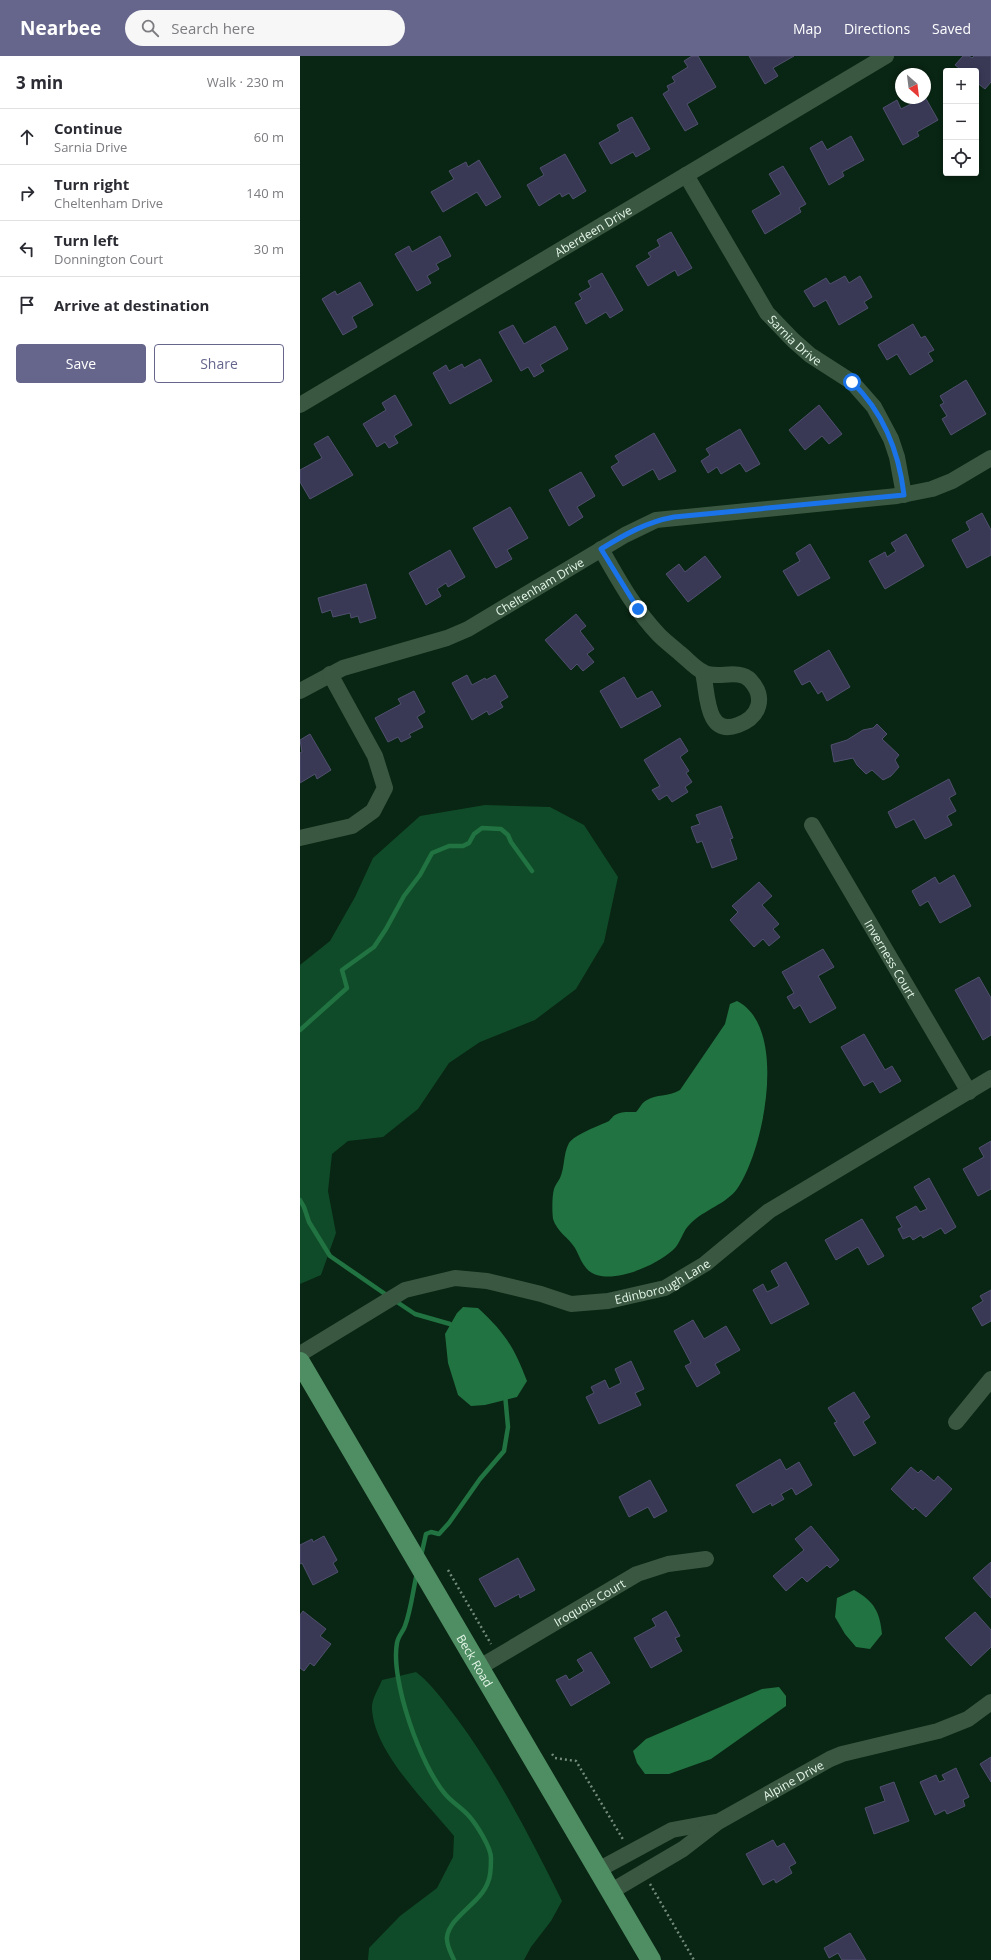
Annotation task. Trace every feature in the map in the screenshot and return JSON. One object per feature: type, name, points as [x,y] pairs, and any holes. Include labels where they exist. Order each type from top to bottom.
[{"type":"main road","name":"Beck Road","points":[[300,1362],[651,1960]]},
{"type":"street","name":"Aberdeen Drive","points":[[300,404],[886,56]]},
{"type":"street","name":"Sarnia Drive","points":[[686,175],[767,312],[793,340],[810,355],[852,382],[874,407],[891,439],[898,457],[904,495]]},
{"type":"street","name":"Cheltenham Drive","points":[[301,687],[359,663],[447,638],[468,629],[601,549],[638,528],[656,520],[904,495],[932,489],[952,481],[991,458]]},
{"type":"street","points":[[601,549],[630,598],[649,624],[659,636],[703,673]]},
{"type":"street","points":[[300,838],[352,826],[373,811],[385,788],[375,756],[330,674]]},
{"type":"street","name":"Inverness Court","points":[[812,825],[970,1092]]},
{"type":"street","name":"Edinborough Lane","points":[[300,1354],[405,1290],[455,1278],[487,1281],[541,1294],[571,1304],[608,1301],[666,1288],[705,1264],[769,1211],[821,1178],[871,1151],[991,1078]]},
{"type":"street","points":[[956,1422],[991,1379]]},
{"type":"street","name":"Iroquois Court","points":[[480,1667],[637,1574],[668,1564],[706,1559]]},
{"type":"street","name":"Alpine Drive","points":[[610,1892],[683,1849],[718,1822],[830,1759],[842,1754],[938,1731],[968,1719],[991,1702]]},
{"type":"street","points":[[598,1870],[672,1830],[718,1822]]},
{"type":"path","points":[[448,1570],[498,1656]]},
{"type":"shaded area","points":[[485,805],[550,807],[584,825],[618,877],[604,942],[576,989],[535,1020],[480,1042],[449,1063],[418,1109],[383,1137],[348,1141],[332,1154],[328,1191],[336,1233],[321,1275],[300,1284],[300,965],[330,941],[355,897],[373,858],[420,816]]},
{"type":"shaded area","points":[[737,1001],[753,1015],[763,1036],[767,1062],[767,1090],[763,1120],[756,1147],[747,1171],[737,1189],[727,1199],[696,1218],[688,1226],[676,1247],[666,1256],[645,1267],[620,1275],[608,1277],[589,1271],[575,1248],[557,1228],[553,1219],[553,1192],[562,1174],[569,1143],[576,1136],[609,1121],[617,1114],[636,1112],[644,1102],[651,1098],[671,1094],[680,1090],[725,1024],[730,1004]]},
{"type":"shaded area","points":[[463,1307],[478,1308],[508,1341],[518,1359],[527,1381],[517,1397],[485,1405],[471,1406],[458,1395],[448,1363],[445,1334],[457,1313]]},
{"type":"shaded area","points":[[854,1590],[867,1598],[875,1608],[880,1619],[882,1634],[870,1649],[856,1647],[845,1634],[835,1617],[837,1598]]},
{"type":"shaded area","points":[[416,1672],[428,1682],[443,1700],[473,1741],[501,1786],[562,1901],[551,1921],[531,1947],[524,1960],[368,1960],[369,1948],[400,1916],[437,1888],[453,1857],[454,1836],[404,1776],[382,1742],[375,1725],[372,1705],[382,1680]]},
{"type":"shaded area","points":[[779,1687],[786,1696],[786,1706],[711,1759],[669,1774],[645,1774],[637,1763],[633,1751],[646,1739],[762,1689]]},
{"type":"building","points":[[692,56],[698,56],[716,87],[687,104],[698,124],[685,131],[663,94],[669,90],[667,86],[675,82],[672,77],[688,67],[684,61]]},
{"type":"building","points":[[749,56],[794,56],[773,68],[778,76],[765,84]]},
{"type":"building","points":[[963,56],[969,56],[972,58],[974,56],[991,56],[991,82],[985,89],[979,84],[979,68],[959,68],[955,65]]},
{"type":"building","points":[[895,101],[895,104],[899,104],[901,109],[911,104],[929,104],[938,120],[917,132],[919,136],[903,145],[883,108]]},
{"type":"building","points":[[632,117],[650,149],[636,157],[633,152],[611,164],[599,143],[620,131],[617,125]]},
{"type":"building","points":[[851,136],[864,160],[842,172],[844,176],[829,185],[810,148],[822,141],[827,150]]},
{"type":"building","points":[[565,154],[586,191],[573,199],[569,193],[562,197],[560,193],[539,206],[527,185],[544,175],[540,168]]},
{"type":"building","points":[[479,160],[501,197],[486,206],[477,192],[443,212],[431,192],[454,179],[449,171],[466,162],[468,167]]},
{"type":"building","points":[[783,166],[806,204],[799,208],[801,212],[765,234],[752,211],[781,194],[769,174]]},
{"type":"building","points":[[671,232],[692,268],[678,276],[675,270],[648,286],[636,266],[651,257],[648,253],[660,246],[657,240]]},
{"type":"building","points":[[440,236],[451,256],[436,264],[439,269],[427,276],[431,283],[417,291],[395,254],[409,246],[412,252]]},
{"type":"building","points":[[602,273],[623,310],[610,318],[606,312],[586,324],[575,303],[582,299],[579,294],[591,287],[588,281]]},
{"type":"building","points":[[845,276],[849,283],[860,276],[872,297],[864,302],[868,308],[839,325],[826,300],[814,307],[804,291],[826,278],[830,284]]},
{"type":"building","points":[[360,282],[373,305],[352,317],[357,327],[343,335],[322,299],[335,291],[337,295]]},
{"type":"building","points":[[913,324],[921,338],[925,336],[934,350],[928,353],[933,361],[910,375],[897,354],[887,360],[878,345]]},
{"type":"building","points":[[513,325],[524,344],[555,326],[568,349],[540,365],[544,371],[534,377],[528,367],[521,371],[499,332]]},
{"type":"building","points":[[480,359],[492,381],[450,404],[433,373],[446,365],[449,371],[462,364],[464,368]]},
{"type":"building","points":[[966,380],[986,414],[951,435],[942,419],[947,416],[940,405],[944,403],[940,396]]},
{"type":"building","points":[[395,395],[412,425],[394,436],[398,443],[389,448],[385,442],[377,447],[363,424],[386,410],[382,403]]},
{"type":"building","points":[[819,405],[842,434],[829,444],[822,436],[805,450],[789,430]]},
{"type":"building","points":[[740,429],[760,464],[746,472],[740,463],[721,474],[717,467],[708,473],[701,461],[710,455],[706,449]]},
{"type":"building","points":[[654,433],[676,471],[659,480],[653,469],[623,486],[611,467],[619,462],[615,456]]},
{"type":"building","points":[[328,436],[353,475],[310,499],[300,482],[300,470],[322,458],[314,444]]},
{"type":"building","points":[[581,472],[595,496],[577,507],[583,517],[569,526],[549,490]]},
{"type":"building","points":[[510,507],[528,538],[507,550],[512,559],[496,568],[473,528]]},
{"type":"building","points":[[982,513],[991,530],[991,555],[967,568],[952,540],[970,530],[966,522]]},
{"type":"building","points":[[906,534],[924,566],[885,589],[869,561],[885,552],[887,557],[896,551],[891,543]]},
{"type":"building","points":[[810,544],[830,578],[798,596],[783,571],[800,561],[796,553]]},
{"type":"building","points":[[450,550],[465,577],[448,587],[446,583],[437,589],[441,596],[426,605],[409,573]]},
{"type":"building","points":[[705,556],[721,577],[688,602],[666,574],[679,564],[685,572]]},
{"type":"building","points":[[366,584],[376,618],[360,623],[358,616],[351,618],[350,613],[333,617],[331,610],[322,613],[318,598]]},
{"type":"building","points":[[576,614],[586,626],[580,631],[594,649],[587,654],[594,662],[583,671],[577,664],[571,670],[545,640]]},
{"type":"building","points":[[829,650],[850,687],[827,701],[822,691],[818,694],[810,681],[802,685],[794,671]]},
{"type":"building","points":[[467,675],[472,685],[485,678],[486,680],[495,675],[508,697],[500,702],[503,707],[489,715],[487,711],[472,720],[452,683]]},
{"type":"building","points":[[624,677],[637,699],[652,691],[661,706],[621,728],[600,691]]},
{"type":"building","points":[[414,691],[425,712],[417,717],[423,727],[409,734],[411,737],[401,742],[398,737],[388,742],[375,718],[401,704],[398,699]]},
{"type":"building","points":[[877,724],[887,734],[882,739],[899,755],[895,760],[899,767],[891,776],[883,780],[872,770],[866,774],[857,765],[853,758],[834,762],[831,745],[847,740],[863,730],[873,728]]},
{"type":"building","points":[[310,734],[331,770],[317,779],[315,774],[300,783],[300,753],[302,752],[300,740]]},
{"type":"building","points":[[680,738],[688,751],[680,757],[689,771],[686,773],[692,782],[685,787],[688,792],[672,802],[667,795],[659,800],[652,790],[660,786],[644,760]]},
{"type":"building","points":[[949,779],[956,794],[949,798],[956,811],[947,816],[952,825],[925,839],[914,819],[896,828],[888,812]]},
{"type":"building","points":[[721,806],[733,838],[730,839],[737,859],[712,868],[702,841],[697,843],[691,827],[700,824],[696,815]]},
{"type":"building","points":[[954,875],[971,906],[940,923],[928,901],[920,906],[912,891],[935,877],[939,884]]},
{"type":"building","points":[[759,882],[772,896],[762,905],[779,924],[773,929],[780,937],[769,946],[763,939],[754,947],[730,920],[738,912],[732,906]]},
{"type":"building","points":[[823,949],[834,967],[818,976],[836,1008],[810,1023],[800,1005],[794,1009],[787,997],[794,993],[782,972]]},
{"type":"building","points":[[979,977],[991,998],[991,1035],[983,1040],[955,990]]},
{"type":"building","points":[[864,1034],[885,1070],[892,1066],[901,1081],[880,1093],[873,1081],[864,1086],[841,1047]]},
{"type":"building","points":[[991,1141],[991,1189],[978,1196],[963,1169],[984,1157],[979,1148]]},
{"type":"building","points":[[929,1178],[956,1227],[945,1234],[941,1228],[923,1238],[921,1235],[913,1240],[910,1236],[903,1239],[898,1229],[902,1227],[896,1217],[916,1206],[920,1212],[927,1209],[914,1187]]},
{"type":"building","points":[[862,1219],[884,1256],[868,1265],[858,1247],[836,1260],[825,1240]]},
{"type":"building","points":[[786,1262],[809,1304],[771,1324],[753,1290],[763,1284],[767,1292],[779,1286],[771,1271]]},
{"type":"building","points":[[991,1290],[991,1321],[982,1326],[972,1308],[983,1301],[980,1296]]},
{"type":"building","points":[[693,1320],[704,1339],[726,1326],[740,1350],[715,1364],[720,1373],[697,1387],[685,1366],[691,1363],[674,1331]]},
{"type":"building","points":[[631,1361],[644,1389],[635,1393],[641,1405],[599,1424],[586,1397],[594,1393],[591,1387],[605,1380],[609,1389],[621,1383],[615,1369]]},
{"type":"building","points":[[854,1392],[870,1417],[863,1422],[876,1443],[854,1456],[834,1423],[837,1422],[828,1408]]},
{"type":"building","points":[[780,1459],[786,1470],[799,1462],[812,1485],[796,1495],[792,1488],[781,1494],[784,1499],[772,1506],[771,1503],[753,1513],[736,1485]]},
{"type":"building","points":[[911,1467],[918,1473],[921,1470],[934,1481],[938,1476],[952,1489],[926,1517],[915,1507],[913,1510],[891,1489]]},
{"type":"building","points":[[650,1480],[667,1511],[654,1518],[648,1507],[629,1517],[619,1497]]},
{"type":"building","points":[[811,1526],[839,1560],[830,1568],[827,1565],[807,1582],[802,1577],[786,1591],[773,1576],[804,1550],[795,1539]]},
{"type":"building","points":[[324,1536],[337,1560],[333,1563],[338,1572],[313,1585],[302,1563],[300,1564],[300,1545],[312,1539],[313,1542]]},
{"type":"building","points":[[518,1558],[535,1590],[520,1598],[519,1594],[495,1607],[479,1579]]},
{"type":"building","points":[[991,1562],[991,1598],[973,1578]]},
{"type":"building","points":[[303,1611],[326,1629],[320,1636],[331,1644],[314,1666],[310,1663],[304,1671],[300,1668],[300,1615]]},
{"type":"building","points":[[666,1611],[680,1636],[675,1638],[682,1651],[651,1668],[634,1638],[656,1626],[652,1619]]},
{"type":"building","points":[[975,1612],[991,1630],[991,1647],[971,1666],[945,1638]]},
{"type":"building","points":[[591,1652],[610,1683],[571,1706],[556,1680],[566,1675],[569,1680],[584,1671],[577,1660]]},
{"type":"building","points":[[991,1757],[991,1782],[980,1764]]},
{"type":"building","points":[[956,1768],[969,1797],[963,1800],[965,1806],[947,1814],[945,1810],[935,1815],[920,1782],[936,1775],[939,1782],[945,1780],[942,1775]]},
{"type":"building","points":[[894,1782],[909,1821],[874,1834],[865,1808],[885,1801],[880,1787]]},
{"type":"building","points":[[773,1840],[777,1847],[784,1843],[796,1863],[789,1867],[792,1873],[776,1883],[774,1879],[763,1885],[746,1854]]},
{"type":"building","points":[[850,1933],[866,1960],[842,1960],[838,1953],[829,1958],[824,1948]]},
{"type":"waterway","points":[[300,1030],[347,988],[342,970],[374,947],[386,929],[404,896],[420,875],[432,853],[449,846],[463,846],[469,843],[474,834],[482,828],[501,829],[508,835],[511,842],[532,871]]},
{"type":"waterway","points":[[300,1200],[309,1222],[330,1256],[388,1296]]},
{"type":"waterway","points":[[394,1300],[415,1314],[450,1324],[454,1327]]},
{"type":"waterway","points":[[421,1556],[426,1534],[431,1532],[439,1534],[449,1523],[480,1479],[504,1451],[508,1427],[505,1394]]},
{"type":"waterway","points":[[417,1573],[407,1620],[397,1643],[396,1659],[398,1678],[403,1700],[418,1744],[436,1782],[446,1795],[466,1813],[475,1824],[489,1848],[491,1858],[490,1877],[484,1890],[459,1916],[449,1929],[447,1943],[454,1960]]},
{"type":"route","points":[[638,609],[601,549],[638,528],[656,520],[904,495],[898,457],[891,439],[874,407],[852,382]]}]
